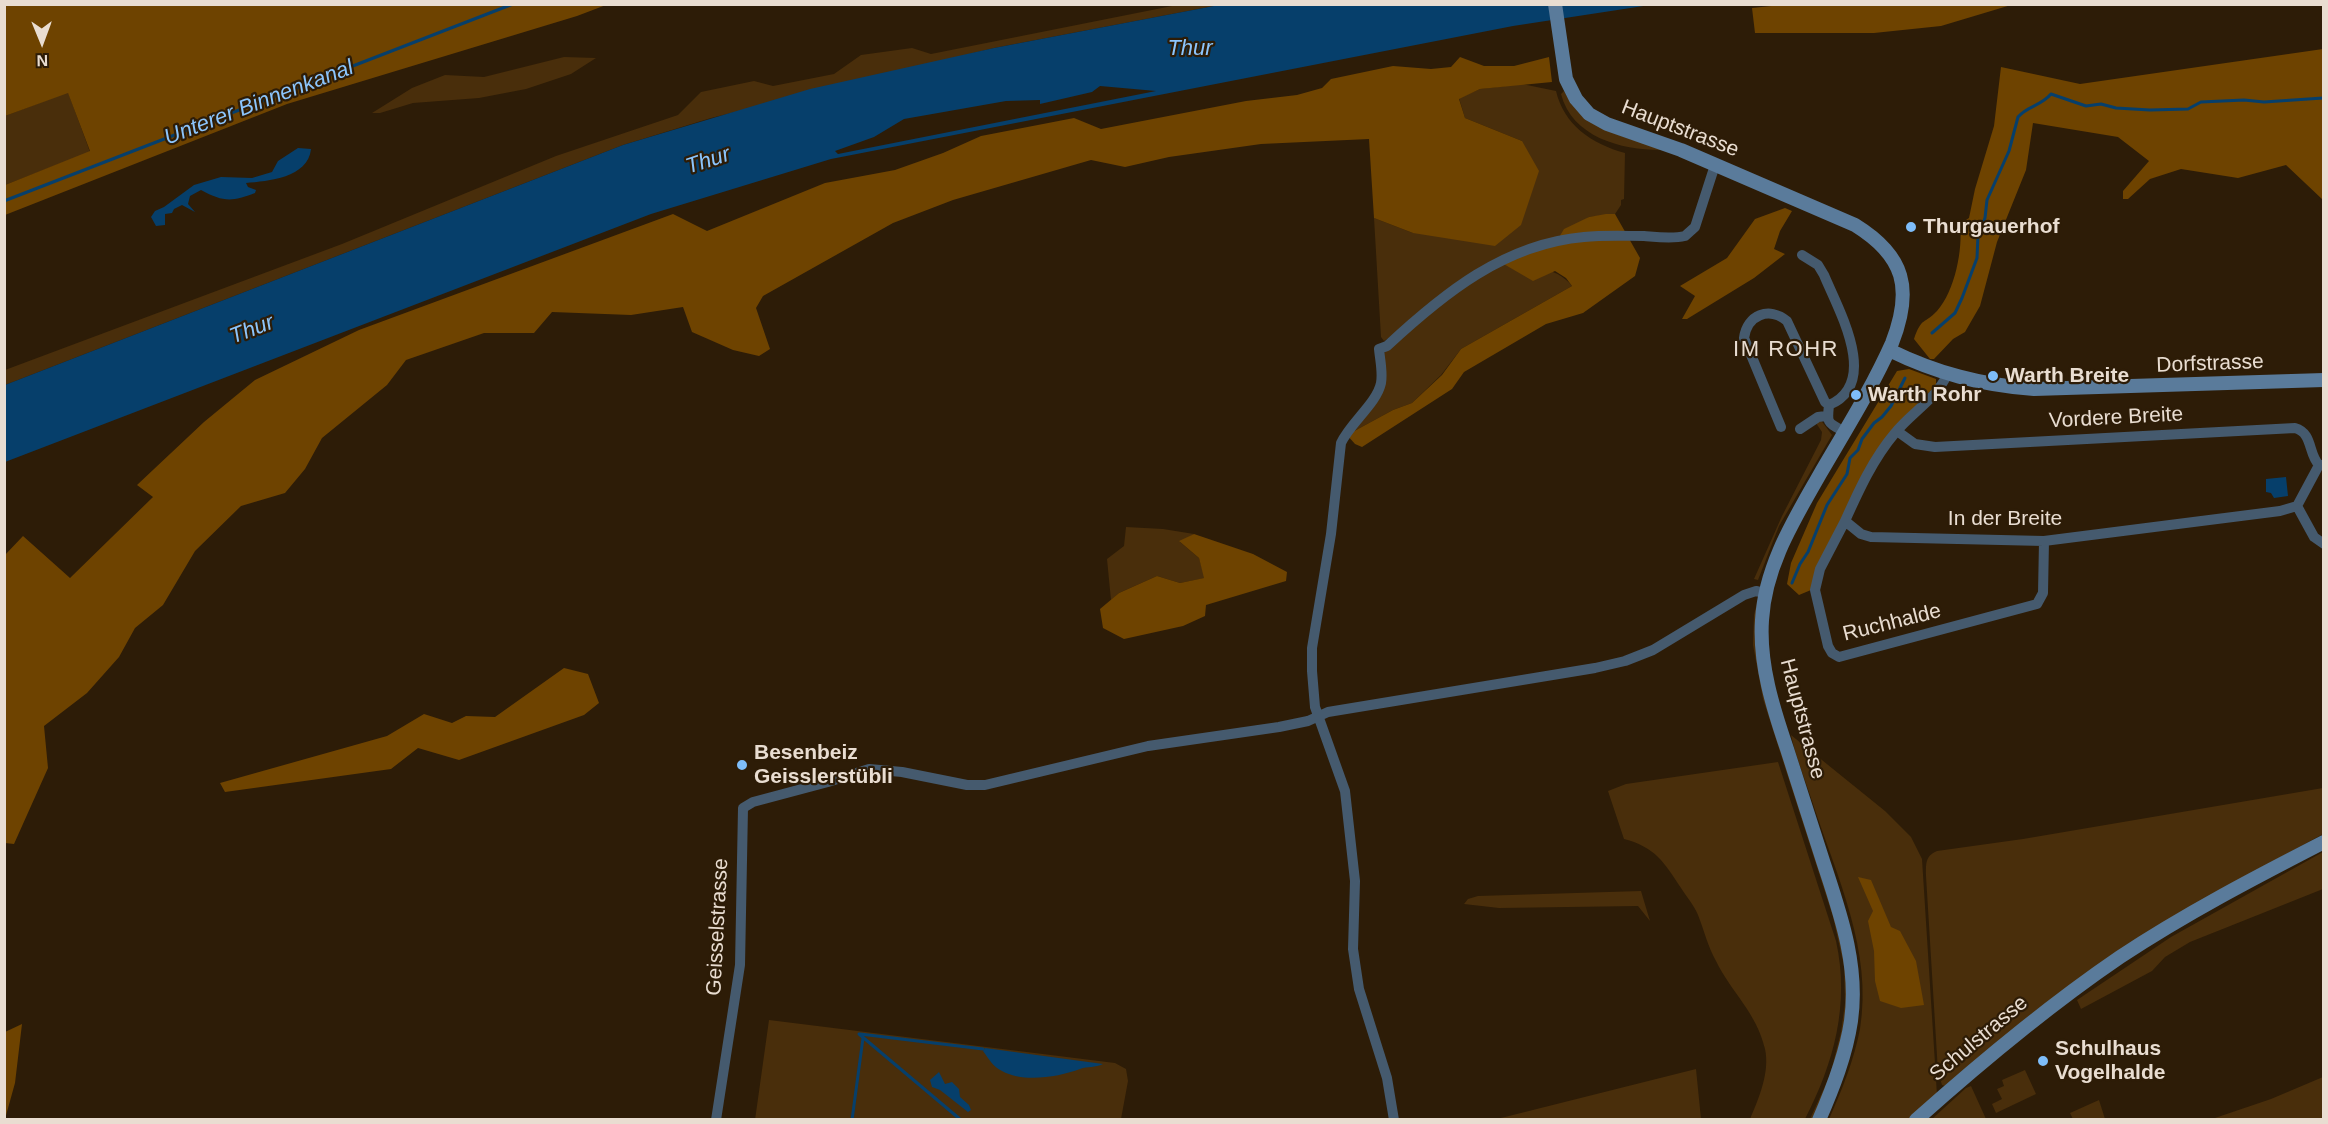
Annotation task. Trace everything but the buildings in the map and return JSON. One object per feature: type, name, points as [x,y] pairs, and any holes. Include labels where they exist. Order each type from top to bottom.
[{"type":"main road","name":"Hauptstrasse","points":[[1555,4],[1564,74],[1571,92],[1583,107],[1598,119],[1715,165],[1855,225],[1878,240],[1888,251],[1901,276],[1903,293],[1900,319],[1889,350],[1788,531],[1778,552],[1765,593],[1761,636],[1769,688],[1779,727],[1835,898],[1852,968],[1851,1019],[1846,1045],[1838,1073],[1819,1118]]},
{"type":"main road","name":"Dorfstrasse","points":[[1889,350],[1947,375],[1998,387],[2043,389],[2324,380]]},
{"type":"main road","name":"Schulstrasse","points":[[1916,1119],[2027,1025],[2120,957],[2238,886],[2324,842]]},
{"type":"street","points":[[1394,1119],[1383,1067],[1359,989],[1353,949],[1355,881],[1345,791],[1318,717],[1314,697],[1312,648],[1331,534],[1339,453],[1348,429],[1379,389],[1381,371],[1379,349],[1386,346],[1432,304],[1461,283],[1492,265],[1566,239],[1585,236],[1685,236],[1695,227],[1715,165]]},
{"type":"street","points":[[1800,429],[1828,410],[1844,395],[1854,369],[1852,344],[1824,274],[1818,266],[1802,255]]},
{"type":"street","points":[[1781,427],[1744,338],[1749,323],[1760,314],[1775,314],[1787,321],[1825,402],[1832,425],[1845,432]]},
{"type":"street","points":[[1845,521],[1880,452],[1896,431],[1937,391],[1947,375]]},
{"type":"street","name":"Vordere Breite","points":[[1896,431],[1915,444],[1935,447],[2295,428],[2306,435],[2314,460],[2321,465]]},
{"type":"street","points":[[2321,465],[2297,506],[2310,531],[2324,543]]},
{"type":"street","name":"In der Breite","points":[[1845,521],[1861,534],[1870,537],[2044,541],[2258,514],[2297,506]]},
{"type":"street","name":"Ruchhalde","points":[[1845,521],[1820,569],[1815,591],[1828,646],[1833,654],[1839,657],[2034,605],[2040,601],[2043,592],[2044,541]]},
{"type":"street","points":[[1318,717],[1328,712],[1595,668],[1624,661],[1661,646],[1744,595],[1756,591],[1765,593]]},
{"type":"street","name":"Geisselstrasse","points":[[716,1119],[740,965],[742,808],[763,798],[828,782],[869,768],[967,785],[986,785],[1148,746],[1279,727],[1318,717]]},
{"type":"shaded area","points":[[5,4],[606,5],[577,16],[287,104],[5,215],[5,185],[90,151],[68,93],[5,116]]},
{"type":"shaded area","points":[[1177,5],[1219,5],[994,48],[711,118],[623,145],[5,385],[5,370],[342,244],[556,156],[678,115],[701,92],[754,81],[773,86],[834,74],[861,55],[912,48],[931,54]]},
{"type":"shaded area","points":[[1781,5],[2011,5],[1941,26],[1874,33],[1755,33],[1752,8]]},
{"type":"shaded area","points":[[2323,49],[2323,200],[2286,165],[2238,178],[2181,169],[2150,179],[2128,199],[2123,199],[2123,191],[2149,161],[2118,137],[2033,123],[2026,170],[1997,242],[1980,306],[1965,332],[1953,339],[1934,359],[1930,359],[1914,339],[1921,324],[1943,303],[1953,281],[1959,257],[1960,224],[1969,218],[1975,189],[1994,126],[2001,67],[2080,84]]},
{"type":"shaded area","points":[[564,57],[596,58],[571,74],[526,89],[479,98],[413,103],[380,113],[372,113],[412,88],[445,75],[484,77]]},
{"type":"shaded area","points":[[1460,57],[1484,66],[1514,66],[1549,57],[1552,82],[1480,89],[1459,99],[1465,118],[1522,141],[1539,171],[1521,225],[1495,246],[1413,233],[1374,218],[1369,139],[1261,144],[1169,157],[1125,167],[1091,160],[953,200],[893,223],[763,296],[756,308],[770,349],[759,356],[733,350],[692,332],[683,307],[631,315],[552,312],[534,333],[484,333],[406,360],[387,385],[322,438],[305,469],[285,493],[241,506],[195,551],[163,605],[135,628],[119,657],[87,693],[44,726],[48,768],[14,844],[5,843],[5,555],[23,536],[70,578],[153,497],[137,485],[204,422],[255,380],[359,330],[673,214],[707,231],[825,183],[895,170],[943,153],[981,136],[1074,118],[1101,129],[1246,101],[1297,95],[1322,88],[1331,79],[1393,66],[1431,69],[1451,67]]},
{"type":"shaded area","points":[[1522,84],[1556,91],[1566,114],[1581,131],[1601,144],[1625,153],[1624,199],[1621,200],[1621,205],[1615,214],[1589,217],[1558,239],[1513,253],[1384,341],[1381,337],[1374,218],[1413,233],[1522,141],[1465,118],[1459,98],[1480,89]]},
{"type":"shaded area","points":[[1564,91],[1572,104],[1593,123],[1619,135],[1661,149],[1614,144],[1587,131],[1567,109],[1561,94]]},
{"type":"shaded area","points":[[68,92],[90,152],[5,185],[5,116]]},
{"type":"shaded area","points":[[1785,208],[1792,211],[1780,231],[1774,249],[1785,254],[1754,278],[1687,319],[1682,319],[1695,296],[1680,286],[1727,258],[1755,219]]},
{"type":"shaded area","points":[[1615,214],[1640,258],[1635,276],[1583,313],[1546,324],[1464,372],[1452,389],[1362,447],[1355,444],[1347,435],[1393,410],[1412,403],[1442,375],[1461,349],[1572,286],[1566,278],[1555,271],[1533,281],[1502,263],[1558,239],[1564,229],[1589,217]]},
{"type":"shaded area","points":[[1502,263],[1549,271],[1558,274],[1572,286],[1461,349],[1441,375],[1412,403],[1393,410],[1347,435],[1376,399],[1384,353],[1429,310]]},
{"type":"shaded area","points":[[1909,369],[1936,379],[1936,385],[1895,429],[1811,590],[1799,595],[1787,584],[1791,563],[1817,503],[1897,371]]},
{"type":"shaded area","points":[[1820,419],[1832,435],[1779,526],[1758,580],[1754,579],[1782,516],[1821,440],[1822,432],[1816,423]]},
{"type":"shaded area","points":[[1126,527],[1194,534],[1180,542],[1199,558],[1205,578],[1180,583],[1157,576],[1119,593],[1111,600],[1107,559],[1124,546]]},
{"type":"shaded area","points":[[1194,534],[1253,554],[1287,572],[1286,581],[1206,605],[1205,616],[1183,626],[1124,639],[1103,628],[1100,609],[1119,593],[1157,576],[1180,583],[1204,578],[1199,558],[1179,541]]},
{"type":"shaded area","points":[[1758,599],[1755,624],[1836,918],[1845,962],[1847,988],[1844,1027],[1828,1083],[1812,1119],[1810,1119],[1830,1075],[1841,1032],[1845,1003],[1844,966],[1833,917],[1763,699],[1753,645],[1754,615]]},
{"type":"shaded area","points":[[564,668],[588,674],[599,703],[584,715],[459,760],[418,748],[391,769],[225,792],[220,783],[387,736],[424,714],[452,723],[466,716],[495,717]]},
{"type":"shaded area","points":[[1791,735],[1885,811],[1911,837],[1922,859],[1937,1095],[1909,1119],[1829,1119],[1847,1075],[1860,1029],[1863,1000],[1862,971],[1842,887]]},
{"type":"shaded area","points":[[1778,762],[1836,941],[1840,964],[1840,1010],[1831,1055],[1805,1119],[1750,1119],[1760,1094],[1766,1067],[1765,1049],[1756,1024],[1722,972],[1713,956],[1698,915],[1669,870],[1644,846],[1624,839],[1608,791],[1626,784]]},
{"type":"shaded area","points":[[2323,788],[2323,834],[2244,877],[1945,1086],[1942,1085],[1938,1072],[1926,876],[1927,861],[1930,855],[1937,851],[2023,839]]},
{"type":"shaded area","points":[[2323,852],[2323,889],[2190,942],[2165,957],[2152,971],[2081,1009],[2077,1000],[2171,937]]},
{"type":"shaded area","points":[[1858,877],[1871,880],[1891,927],[1900,931],[1916,961],[1924,1005],[1901,1008],[1880,1001],[1875,981],[1874,951],[1868,921],[1873,911]]},
{"type":"shaded area","points":[[1641,891],[1650,921],[1638,906],[1499,908],[1464,904],[1468,899],[1478,896]]},
{"type":"shaded area","points":[[769,1020],[1115,1063],[1126,1069],[1128,1081],[1121,1119],[755,1120]]},
{"type":"shaded area","points":[[22,1024],[15,1083],[5,1119],[5,1032]]},
{"type":"shaded area","points":[[1696,1069],[1701,1119],[1496,1119],[1505,1117]]},
{"type":"shaded area","points":[[2025,1070],[2036,1094],[1996,1113],[1992,1104],[2002,1099],[1997,1089],[2004,1086],[2002,1080]]},
{"type":"shaded area","points":[[2323,1077],[2323,1119],[2212,1119],[2271,1099]]},
{"type":"shaded area","points":[[1971,1086],[1986,1119],[1932,1119],[1966,1088]]},
{"type":"shaded area","points":[[2099,1100],[2105,1119],[2073,1119],[2070,1113]]},
{"type":"water","name":"Thur","points":[[1219,5],[1650,5],[1513,26],[831,159],[651,214],[5,462],[5,385],[623,145],[810,89],[994,48]],"holes":[[[1100,86],[1156,91],[838,154],[835,151],[874,137],[904,119],[1006,101],[1040,100],[1040,104],[1092,92]]]},
{"type":"water","points":[[298,148],[311,149],[303,166],[286,176],[246,183],[248,187],[256,190],[255,193],[240,198],[222,199],[201,190],[190,196],[188,204],[195,212],[182,205],[174,209],[172,213],[165,214],[165,225],[156,226],[151,217],[155,211],[194,185],[221,177],[252,178],[272,172],[278,161]]},
{"type":"water","points":[[2286,477],[2288,496],[2274,498],[2271,493],[2266,492],[2266,479]]},
{"type":"water","points":[[985,1048],[1103,1064],[1041,1078],[1020,1077],[996,1067],[983,1051]]},
{"type":"water","points":[[939,1072],[945,1084],[952,1082],[959,1089],[960,1097],[971,1110],[968,1112],[940,1090],[932,1087],[930,1080]]},
{"type":"waterway","name":"Unterer Binnenkanal","points":[[4,201],[513,4]]},
{"type":"waterway","points":[[1932,333],[1955,313],[1962,298],[1977,258],[1978,235],[1985,218],[1987,200],[2009,151],[2018,117],[2051,94],[2086,106],[2101,104],[2116,108],[2150,110],[2188,109],[2201,102],[2244,100],[2264,102],[2323,98]]},
{"type":"waterway","points":[[1792,583],[1808,552],[1827,505],[1847,474],[1850,458],[1858,450],[1862,439],[1874,423],[1891,406],[1905,378]]},
{"type":"waterway","points":[[859,1034],[961,1120]]},
{"type":"waterway","points":[[860,1034],[983,1049]]},
{"type":"waterway","points":[[852,1120],[863,1038]]},
{"type":"place","name":"Thurgauerhof","points":[[1911,227]]},
{"type":"place","name":"Warth Breite","points":[[1993,376]]},
{"type":"place","name":"Warth Rohr","points":[[1856,395]]},
{"type":"place","name":"Besenbeiz Geisslerstübli","points":[[742,765]]},
{"type":"place","name":"Schulhaus Vogelhalde","points":[[2043,1061]]},
{"type":"district","name":"IM ROHR","points":[[1786,350]]}]
